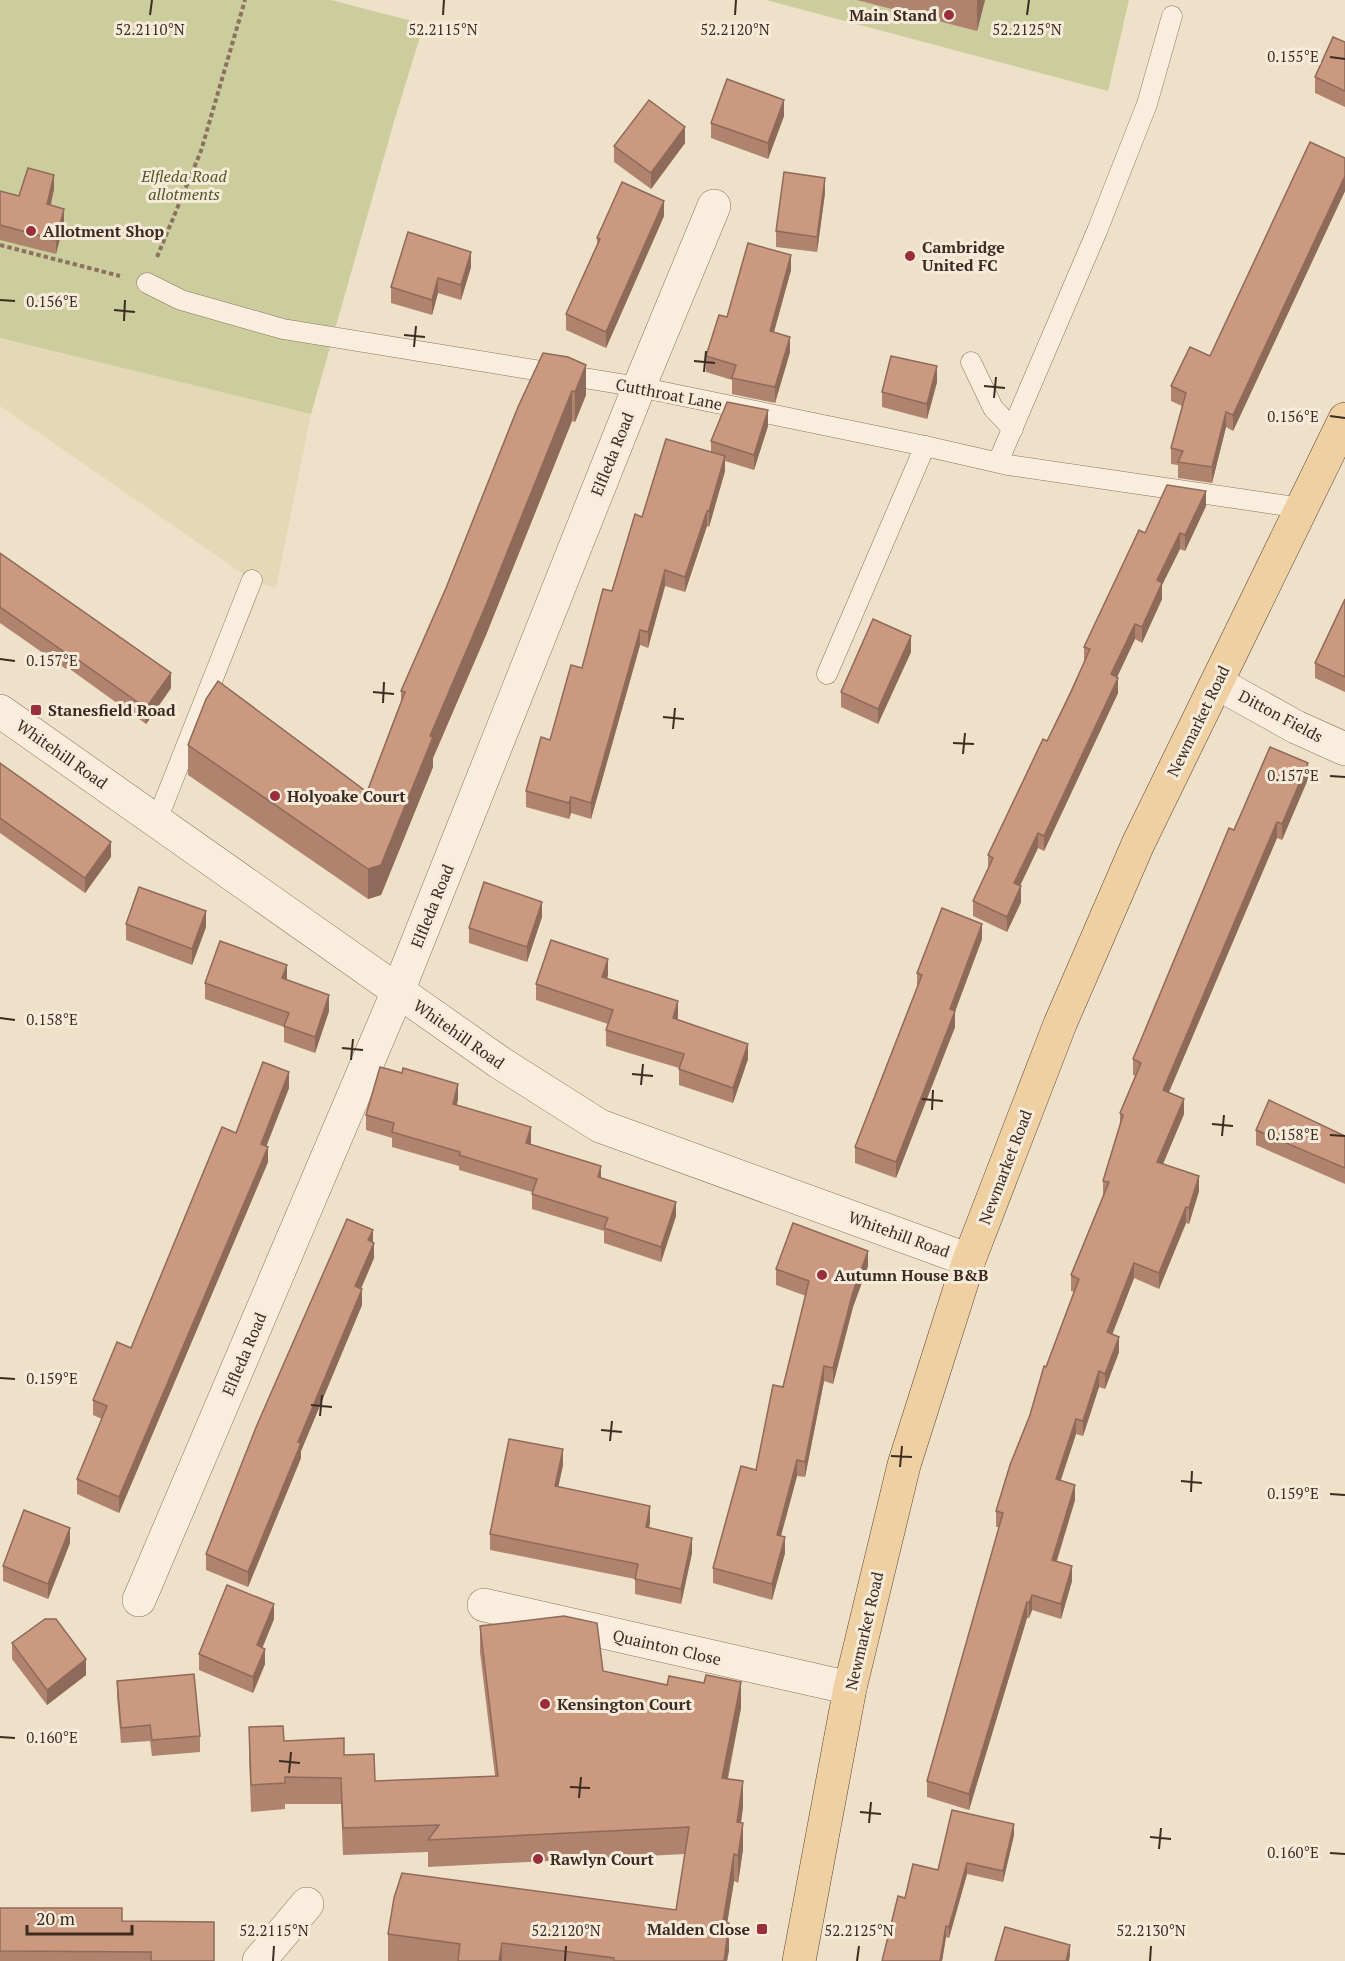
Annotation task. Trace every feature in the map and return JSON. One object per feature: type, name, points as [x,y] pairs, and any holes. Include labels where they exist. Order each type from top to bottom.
[{"type":"main road","name":"Newmarket Road","points":[[800,1961],[850,1688],[904,1465],[969,1260],[1060,1023],[1138,844],[1302,508],[1341,437]]},
{"type":"street","name":"Elfleda Road","points":[[139,1600],[398,992],[639,387],[714,206]]},
{"type":"street","name":"Ditton Fields","points":[[1217,683],[1296,727],[1345,749]]},
{"type":"street","name":"Whitehill Road","points":[[0,711],[499,1062],[600,1126],[969,1260]]},
{"type":"street","name":"Quainton Close","points":[[484,1605],[850,1688]]},
{"type":"street","points":[[259,1961],[307,1904]]},
{"type":"lane","points":[[998,462],[1097,231],[1147,104],[1172,16]]},
{"type":"lane","name":"Cutthroat Lane","points":[[147,283],[181,300],[283,329],[639,387],[998,462],[1302,508]]},
{"type":"lane","points":[[971,362],[993,408],[1013,429]]},
{"type":"lane","points":[[827,674],[925,446]]},
{"type":"lane","points":[[157,820],[252,580]]},
{"type":"path","points":[[0,245],[147,283],[201,151],[245,0]]},
{"type":"shaded area","points":[[0,338],[311,414],[276,588],[252,580],[0,406]]},
{"type":"green space","name":"Elfleda Road allotments","points":[[0,0],[331,0],[424,24],[311,414],[0,338]]},
{"type":"green space","points":[[766,0],[1129,0],[1108,91]]},
{"type":"building","points":[[1333,37],[1345,42],[1345,91],[1315,77]]},
{"type":"building","points":[[727,79],[784,100],[768,143],[711,123]]},
{"type":"building","points":[[649,100],[685,127],[651,173],[614,146]]},
{"type":"building","points":[[1310,142],[1345,158],[1345,176],[1233,415],[1226,412],[1212,467],[1178,462],[1183,451],[1171,448],[1186,393],[1171,386],[1190,347],[1210,356]]},
{"type":"building","points":[[28,168],[54,175],[47,204],[64,209],[56,240],[0,225],[0,191],[19,196]]},
{"type":"building","points":[[784,172],[825,178],[817,237],[776,231]]},
{"type":"building","points":[[622,182],[664,201],[606,332],[566,314],[600,239],[597,238]]},
{"type":"building","points":[[408,232],[471,252],[461,285],[438,278],[432,300],[391,287]]},
{"type":"building","points":[[748,243],[791,255],[770,331],[790,337],[775,387],[732,378],[736,365],[706,356],[719,315],[727,317]]},
{"type":"building","points":[[543,353],[568,357],[586,365],[575,392],[572,391],[486,605],[430,736],[433,737],[381,865],[368,869],[188,745],[206,699],[218,681],[367,792],[405,692],[401,691],[446,588],[518,407]]},
{"type":"building","points":[[891,356],[937,366],[927,404],[882,392]]},
{"type":"building","points":[[727,402],[768,410],[754,455],[711,441]]},
{"type":"building","points":[[666,439],[725,456],[709,511],[707,511],[685,577],[665,570],[648,632],[640,630],[591,803],[571,797],[569,803],[526,791],[541,737],[550,740],[571,665],[582,668],[603,589],[612,591],[635,514],[642,517]]},
{"type":"building","points":[[1167,485],[1206,491],[1185,535],[1180,533],[1157,580],[1162,583],[1142,627],[1135,624],[1111,674],[1118,678],[1044,836],[1038,833],[1014,883],[1021,886],[1007,917],[973,901],[993,858],[988,855],[1043,739],[1047,741],[1071,692],[1090,649],[1084,647],[1139,530],[1145,533]]},
{"type":"building","points":[[0,553],[171,673],[146,708],[0,607]]},
{"type":"building","points":[[1345,599],[1345,677],[1315,663]]},
{"type":"building","points":[[873,619],[911,636],[878,709],[841,692]]},
{"type":"building","points":[[1270,747],[1308,763],[1282,824],[1277,822],[1163,1090],[1184,1099],[1157,1162],[1199,1176],[1189,1208],[1186,1207],[1159,1273],[1134,1263],[1107,1332],[1119,1337],[1105,1374],[1099,1371],[1083,1421],[1076,1419],[1056,1479],[1075,1485],[1052,1560],[1072,1566],[1061,1604],[1032,1595],[1029,1603],[1027,1602],[969,1794],[927,1781],[1003,1513],[996,1511],[1010,1465],[1030,1415],[1044,1366],[1046,1367],[1079,1279],[1071,1275],[1109,1182],[1103,1181],[1123,1115],[1120,1113],[1141,1063],[1133,1059],[1229,828],[1234,830]]},
{"type":"building","points":[[0,763],[111,842],[85,878],[0,818]]},
{"type":"building","points":[[484,882],[542,902],[527,947],[469,928]]},
{"type":"building","points":[[139,887],[206,911],[192,949],[126,924]]},
{"type":"building","points":[[942,908],[982,924],[950,1009],[955,1011],[896,1162],[855,1147],[922,975],[917,973]]},
{"type":"building","points":[[551,940],[608,959],[602,977],[678,1001],[673,1018],[748,1044],[733,1088],[679,1069],[684,1054],[606,1030],[613,1010],[536,984]]},
{"type":"building","points":[[220,941],[287,965],[282,978],[329,995],[315,1037],[284,1026],[289,1013],[205,983]]},
{"type":"building","points":[[263,1062],[289,1072],[261,1144],[268,1147],[119,1497],[77,1479],[107,1406],[93,1400],[117,1342],[131,1348],[222,1127],[236,1133]]},
{"type":"building","points":[[380,1067],[402,1073],[403,1068],[458,1084],[453,1104],[531,1127],[526,1143],[601,1166],[598,1177],[676,1202],[661,1247],[604,1228],[608,1218],[532,1194],[537,1179],[459,1155],[460,1152],[392,1132],[394,1123],[366,1115]]},
{"type":"building","points":[[1269,1100],[1345,1136],[1345,1168],[1256,1130]]},
{"type":"building","points":[[347,1219],[373,1230],[368,1240],[374,1243],[355,1286],[362,1289],[298,1442],[301,1443],[248,1572],[206,1554],[257,1425]]},
{"type":"building","points":[[793,1223],[868,1251],[853,1292],[833,1368],[824,1366],[805,1462],[797,1460],[777,1535],[785,1537],[772,1584],[713,1568],[741,1466],[756,1470],[773,1385],[783,1387],[809,1281],[776,1269]]},
{"type":"building","points":[[509,1439],[563,1449],[555,1486],[650,1506],[646,1527],[692,1538],[681,1589],[635,1579],[638,1564],[490,1534]]},
{"type":"building","points":[[24,1510],[70,1528],[48,1584],[3,1566]]},
{"type":"building","points":[[227,1585],[274,1604],[257,1645],[265,1649],[253,1677],[199,1654]]},
{"type":"building","points":[[564,1616],[597,1623],[603,1671],[667,1685],[669,1676],[704,1683],[706,1675],[741,1682],[722,1778],[743,1781],[737,1822],[743,1823],[738,1856],[734,1854],[723,1922],[729,1923],[724,1961],[614,1961],[614,1958],[502,1943],[499,1961],[458,1961],[460,1944],[388,1934],[394,1898],[402,1873],[676,1910],[689,1827],[428,1840],[439,1825],[343,1828],[341,1778],[285,1777],[285,1783],[251,1785],[249,1727],[283,1726],[284,1741],[344,1738],[344,1755],[374,1754],[375,1781],[498,1776],[480,1626]]},
{"type":"building","points":[[45,1619],[56,1619],[86,1659],[47,1690],[12,1643]]},
{"type":"building","points":[[194,1674],[200,1736],[152,1740],[150,1725],[121,1728],[117,1681]]},
{"type":"building","points":[[952,1810],[1014,1824],[1003,1871],[967,1863],[949,1927],[946,1926],[940,1961],[882,1961],[898,1896],[905,1898],[913,1864],[938,1870]]},
{"type":"building","points":[[0,1908],[122,1908],[122,1921],[214,1922],[214,1961],[151,1961],[151,1952],[0,1951]]},
{"type":"building","points":[[1005,1927],[1070,1945],[1066,1961],[995,1961]]},
{"type":"place","name":"Main Stand","points":[[949,15]]},
{"type":"place","name":"Allotment Shop","points":[[31,231]]},
{"type":"place","name":"Cambridge United FC","points":[[910,256]]},
{"type":"place","name":"Stanesfield Road","points":[[36,710]]},
{"type":"place","name":"Holyoake Court","points":[[275,796]]},
{"type":"place","name":"Autumn House B&B","points":[[822,1275]]},
{"type":"place","name":"Kensington Court","points":[[545,1704]]},
{"type":"place","name":"Rawlyn Court","points":[[538,1859]]},
{"type":"place","name":"Malden Close","points":[[762,1929]]}]
